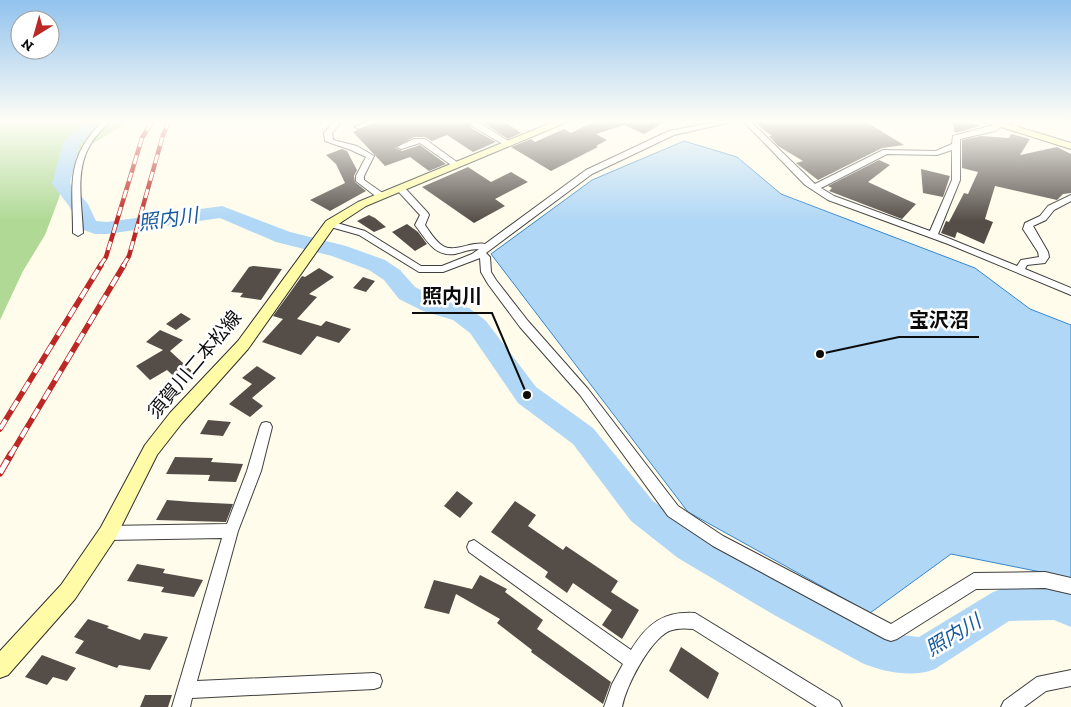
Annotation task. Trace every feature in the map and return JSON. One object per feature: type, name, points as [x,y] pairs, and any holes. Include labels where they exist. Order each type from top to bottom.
[{"type":"main road","name":"須賀川二本松線","points":[[0,667],[68,592],[108,533],[151,450],[176,418],[243,344],[326,228],[352,208],[482,155]]},
{"type":"street","points":[[78,233],[77,162],[80,155]]},
{"type":"street","points":[[368,155],[370,156],[360,176],[360,181],[380,196]]},
{"type":"street","points":[[442,155],[457,165]]},
{"type":"street","points":[[326,228],[355,230],[419,269],[443,269],[483,250],[589,172],[625,155]]},
{"type":"street","points":[[780,155],[814,188],[840,202],[933,236],[1071,292]]},
{"type":"street","points":[[814,188],[880,155]]},
{"type":"street","points":[[933,236],[956,180],[955,155]]},
{"type":"street","points":[[400,188],[425,215],[420,225],[434,245],[445,251],[452,252],[472,247],[483,250]]},
{"type":"street","points":[[1019,270],[1024,262],[1042,260],[1044,257],[1043,252],[1028,229],[1028,225],[1043,218],[1053,206],[1071,198]]},
{"type":"street","points":[[483,250],[486,272],[492,282],[524,324],[584,392],[672,511],[718,541],[891,633],[974,581],[1045,580],[1071,586]]},
{"type":"street","points":[[181,707],[231,531],[254,471],[266,427]]},
{"type":"street","points":[[108,533],[231,531]]},
{"type":"street","points":[[474,547],[633,662]]},
{"type":"street","points":[[613,707],[616,691],[648,636],[663,626],[679,620],[695,621],[832,707]]},
{"type":"street","points":[[1019,704],[1043,683],[1071,678]]},
{"type":"street","points":[[186,690],[374,681]]},
{"type":"green space","points":[[0,155],[79,155],[67,167],[59,198],[45,235],[23,271],[0,320]]},
{"type":"water","points":[[651,155],[730,155],[737,157],[781,194],[975,268],[1030,309],[1071,325],[1071,578],[951,554],[870,613],[688,512],[491,254],[592,180]]},
{"type":"building","points":[[326,155],[349,155],[357,170],[354,176],[355,182],[366,191],[330,211],[310,200],[345,183],[336,164]]},
{"type":"building","points":[[375,155],[434,155],[446,164],[429,171],[410,157],[385,166]]},
{"type":"building","points":[[524,155],[582,155],[551,171]]},
{"type":"building","points":[[793,155],[868,155],[818,180],[796,163],[803,161]]},
{"type":"building","points":[[962,155],[1071,155],[1071,193],[1063,194],[1057,200],[995,186],[985,219],[993,222],[984,244],[957,232],[955,238],[941,233],[946,221],[949,222],[964,193],[968,194],[978,172],[962,168]]},
{"type":"building","points":[[879,160],[890,165],[868,182],[916,204],[902,219],[829,191],[832,188],[828,186]]},
{"type":"building","points":[[468,167],[491,182],[511,172],[528,182],[495,199],[505,206],[474,223],[422,187]]},
{"type":"building","points":[[921,169],[950,176],[943,197],[923,193]]},
{"type":"building","points":[[369,215],[386,227],[374,232],[357,221]]},
{"type":"building","points":[[407,224],[418,232],[427,244],[415,251],[392,232]]},
{"type":"building","points":[[249,267],[282,269],[261,300],[240,297],[243,293],[231,292]]},
{"type":"building","points":[[319,268],[334,277],[309,294],[317,297],[297,319],[321,326],[326,321],[351,329],[339,343],[317,336],[301,355],[262,342],[283,319],[273,316],[302,276],[305,277]]},
{"type":"building","points":[[363,277],[375,281],[366,292],[353,288]]},
{"type":"building","points":[[181,313],[191,319],[176,330],[166,324]]},
{"type":"building","points":[[160,330],[183,340],[170,351],[195,374],[181,383],[167,370],[150,380],[136,366],[163,350],[146,342]]},
{"type":"building","points":[[257,366],[276,378],[252,398],[263,406],[250,417],[229,404],[252,384],[242,378]]},
{"type":"building","points":[[208,420],[231,422],[223,436],[200,434]]},
{"type":"building","points":[[175,457],[213,458],[211,462],[243,464],[236,482],[208,481],[210,475],[166,474]]},
{"type":"building","points":[[457,491],[473,503],[460,518],[444,506]]},
{"type":"building","points":[[167,500],[233,504],[226,522],[156,520]]},
{"type":"building","points":[[515,501],[536,515],[528,526],[563,550],[566,546],[618,581],[611,592],[639,610],[622,639],[602,625],[612,610],[573,583],[567,593],[545,577],[548,572],[491,532]]},
{"type":"building","points":[[137,564],[165,569],[163,573],[203,580],[194,597],[161,592],[164,587],[127,581]]},
{"type":"building","points":[[480,575],[507,589],[505,592],[543,620],[537,629],[611,682],[603,704],[531,652],[532,650],[497,623],[500,619],[456,594],[449,614],[424,608],[434,580],[472,589]]},
{"type":"building","points":[[88,619],[140,640],[144,633],[168,637],[150,670],[119,665],[117,668],[75,653],[84,641],[74,637]]},
{"type":"building","points":[[681,647],[719,673],[708,699],[669,671]]},
{"type":"building","points":[[42,655],[76,668],[67,681],[53,677],[47,685],[25,677]]},
{"type":"building","points":[[145,695],[172,695],[168,707],[140,707]]},
{"type":"waterway","name":"照内川","points":[[69,155],[61,184],[78,204],[88,225],[95,228],[222,212],[283,237],[339,251],[377,265],[392,275],[407,293],[431,305],[461,314],[478,327],[527,395],[583,436],[642,511],[689,547],[788,604],[875,650],[922,656],[1005,604],[1055,603],[1071,610]]},
{"type":"railway","points":[[100,266],[106,257],[137,155]]},
{"type":"railway","points":[[123,266],[129,256],[157,155]]},
{"type":"railway","points":[[0,429],[101,265]]},
{"type":"railway","points":[[10,456],[124,265]]},
{"type":"railway","points":[[0,473],[11,454]]},
{"type":"place","name":"宝沢沼","points":[[820,354]]},
{"type":"place","name":"照内川","points":[[527,395]]}]
